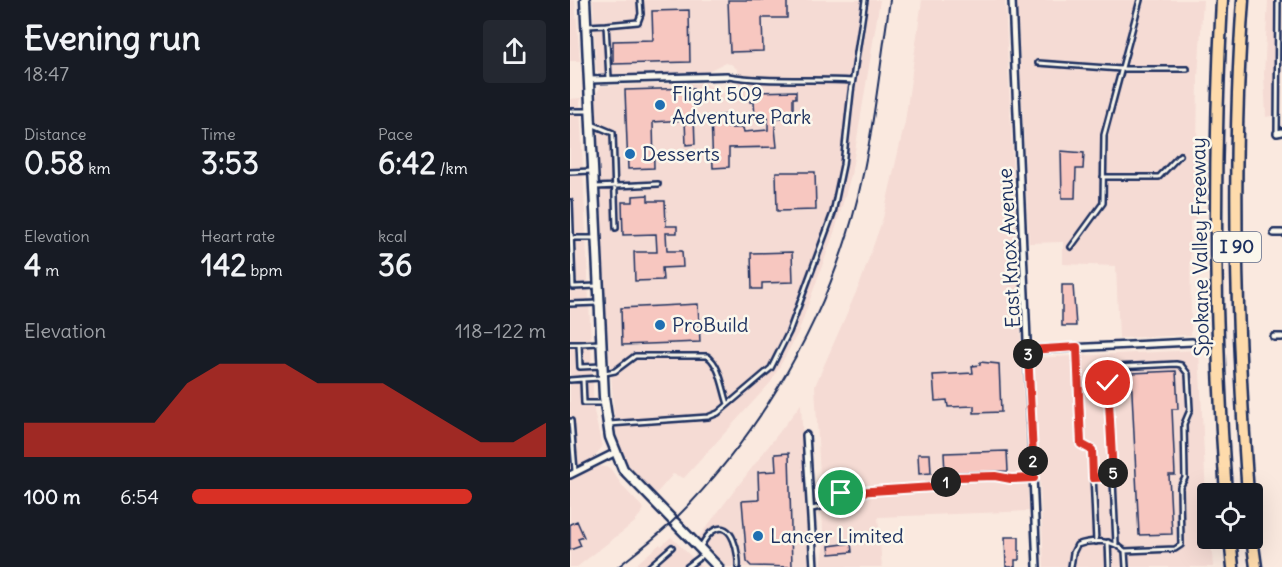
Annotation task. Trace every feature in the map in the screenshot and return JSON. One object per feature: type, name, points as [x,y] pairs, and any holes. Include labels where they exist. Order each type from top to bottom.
[{"type":"highway","name":"Spokane Valley Freeway","points":[[1222,0],[1217,112],[1216,239],[1218,347],[1225,483]]},
{"type":"highway","name":"Spokane Valley Freeway","points":[[1243,0],[1236,224],[1247,483]]},
{"type":"highway","points":[[1231,549],[1233,567]]},
{"type":"highway","points":[[1254,549],[1256,567]]},
{"type":"main road","points":[[585,0],[607,424],[615,453],[633,481],[718,567]]},
{"type":"street","name":"East Knox Avenue","points":[[1012,0],[1037,567]]},
{"type":"street","points":[[589,80],[727,76]]},
{"type":"street","points":[[1274,233],[1282,233]]},
{"type":"street","points":[[1274,337],[1282,337]]},
{"type":"street","points":[[1028,350],[1192,342]]},
{"type":"street","points":[[806,435],[814,567]]},
{"type":"street","points":[[572,474],[615,453]]},
{"type":"lane","points":[[586,26],[638,22],[641,14],[640,0]]},
{"type":"lane","points":[[607,424],[702,419],[718,413],[771,368],[789,332],[833,213],[843,165],[852,81],[865,0]]},
{"type":"lane","points":[[1071,247],[1103,203],[1104,135],[1140,0]]},
{"type":"lane","points":[[1278,0],[1279,133]]},
{"type":"lane","points":[[606,25],[609,80]]},
{"type":"lane","points":[[1038,63],[1121,69],[1187,69]]},
{"type":"lane","points":[[727,76],[754,79],[812,78],[852,81]]},
{"type":"lane","points":[[570,111],[590,111]]},
{"type":"lane","points":[[591,124],[613,134],[616,228]]},
{"type":"lane","points":[[1103,177],[1159,177],[1180,155]]},
{"type":"lane","points":[[570,172],[593,171]]},
{"type":"lane","points":[[594,187],[657,184]]},
{"type":"lane","points":[[570,202],[571,287],[599,286]]},
{"type":"lane","points":[[571,238],[596,238]]},
{"type":"lane","points":[[570,304],[600,303]]},
{"type":"lane","points":[[570,344],[602,343]]},
{"type":"lane","points":[[579,344],[580,366],[603,372]]},
{"type":"lane","points":[[1077,347],[1081,444],[1092,450],[1096,542]]},
{"type":"lane","points":[[570,380],[615,371],[631,358],[639,356],[707,356],[711,358],[717,370],[728,405]]},
{"type":"lane","points":[[1071,567],[1077,545],[1096,542],[1116,543],[1125,551],[1175,549],[1181,545],[1180,487],[1185,478],[1184,423],[1190,410],[1188,374],[1181,365],[1116,367],[1110,371],[1108,376],[1116,543]]},
{"type":"lane","points":[[583,379],[584,403],[605,403]]},
{"type":"lane","points":[[571,421],[572,474]]},
{"type":"lane","points":[[811,510],[825,506],[841,493],[933,487],[958,477],[1034,478]]},
{"type":"lane","points":[[1093,478],[1113,477]]},
{"type":"lane","points":[[690,566],[713,531],[722,529],[727,531],[736,543],[738,567]]},
{"type":"lane","points":[[1108,542],[1109,567]]},
{"type":"lane","points":[[649,567],[672,547]]},
{"type":"lane","points":[[1125,551],[1126,567]]},
{"type":"shaded area","points":[[570,0],[575,0],[580,61],[570,61]]},
{"type":"shaded area","points":[[593,0],[880,0],[851,175],[836,227],[798,333],[771,382],[684,478],[673,474],[655,495],[629,466],[615,428],[605,296],[596,94],[601,86],[705,83],[722,93],[736,89],[740,76],[731,64],[724,63],[706,72],[602,75],[596,70]]},
{"type":"shaded area","points":[[922,0],[1005,0],[1029,511],[878,517],[882,567],[821,567],[824,548],[815,386],[861,281],[883,218],[905,122]]},
{"type":"shaded area","points":[[1017,0],[1203,0],[1198,77],[1196,220],[1190,221],[1191,335],[1119,338],[1116,266],[1063,264],[1063,242],[1029,243]]},
{"type":"shaded area","points":[[1268,0],[1282,0],[1282,114],[1266,117],[1264,75]]},
{"type":"shaded area","points":[[581,98],[594,411],[602,447],[593,459],[570,469],[570,99]]},
{"type":"shaded area","points":[[1199,350],[1205,483],[1197,483],[1197,549],[1212,549],[1213,567],[1044,567],[1034,358]]},
{"type":"shaded area","points":[[801,404],[809,567],[727,567],[698,538]]},
{"type":"shaded area","points":[[599,466],[610,468],[624,488],[644,509],[635,522],[577,567],[570,567],[570,479]]},
{"type":"shaded area","points":[[671,537],[702,567],[633,567],[660,544],[661,546]]},
{"type":"building","points":[[728,0],[787,0],[787,18],[762,18],[763,51],[730,52]]},
{"type":"building","points":[[689,10],[690,62],[613,64],[613,41],[653,40],[652,11]]},
{"type":"building","points":[[693,88],[695,144],[686,145],[685,120],[653,122],[654,168],[628,169],[625,90]]},
{"type":"building","points":[[796,91],[796,98],[793,98],[793,117],[774,118],[777,147],[729,148],[729,167],[713,168],[711,116],[728,115],[728,128],[743,128],[744,132],[768,130],[768,118],[755,118],[754,102],[750,102],[750,92]]},
{"type":"building","points":[[1061,151],[1084,153],[1083,169],[1076,169],[1075,198],[1062,198]]},
{"type":"building","points":[[776,172],[815,172],[816,210],[777,211]]},
{"type":"building","points":[[648,195],[648,201],[665,201],[666,226],[677,226],[677,233],[666,233],[667,251],[682,251],[683,267],[662,268],[663,280],[635,281],[634,252],[657,252],[656,234],[623,235],[622,202],[633,202],[633,196]]},
{"type":"building","points":[[792,252],[793,282],[762,283],[762,289],[752,289],[751,253]]},
{"type":"building","points":[[1062,285],[1073,285],[1076,326],[1062,326]]},
{"type":"building","name":"ProBuild","points":[[698,304],[700,342],[622,345],[621,308]]},
{"type":"building","points":[[980,362],[999,364],[1001,412],[974,413],[974,406],[948,407],[947,400],[935,401],[933,375],[973,373],[972,366],[980,365]]},
{"type":"building","points":[[1176,371],[1178,409],[1172,409],[1175,475],[1169,475],[1172,534],[1139,535],[1131,373]]},
{"type":"building","points":[[1007,451],[1008,471],[945,473],[944,453]]},
{"type":"building","points":[[789,453],[792,567],[751,566],[747,562],[742,501],[759,500],[758,472],[776,471],[775,454]]},
{"type":"building","points":[[918,454],[930,454],[931,473],[919,474]]},
{"type":"building","points":[[577,521],[584,537],[578,539],[581,546],[570,550],[570,524]]},
{"type":"building","points":[[1005,537],[1019,537],[1019,560],[1015,560],[1015,567],[1006,567]]},
{"type":"building","points":[[851,543],[852,552],[830,554],[829,546]]},
{"type":"railway","points":[[618,567],[674,520],[729,458],[777,388],[817,314],[847,236],[862,178],[890,0]]},
{"type":"place","name":"Flight 509 Adventure Park","points":[[660,105]]},
{"type":"place","name":"Desserts","points":[[630,154]]},
{"type":"place","name":"ProBuild","points":[[660,325]]},
{"type":"place","name":"Lancer Limited","points":[[758,536]]},
{"type":"route","points":[[841,493],[933,487],[958,477],[1034,478],[1028,350],[1077,347],[1081,444],[1092,450],[1093,478],[1113,477],[1108,383]]}]
